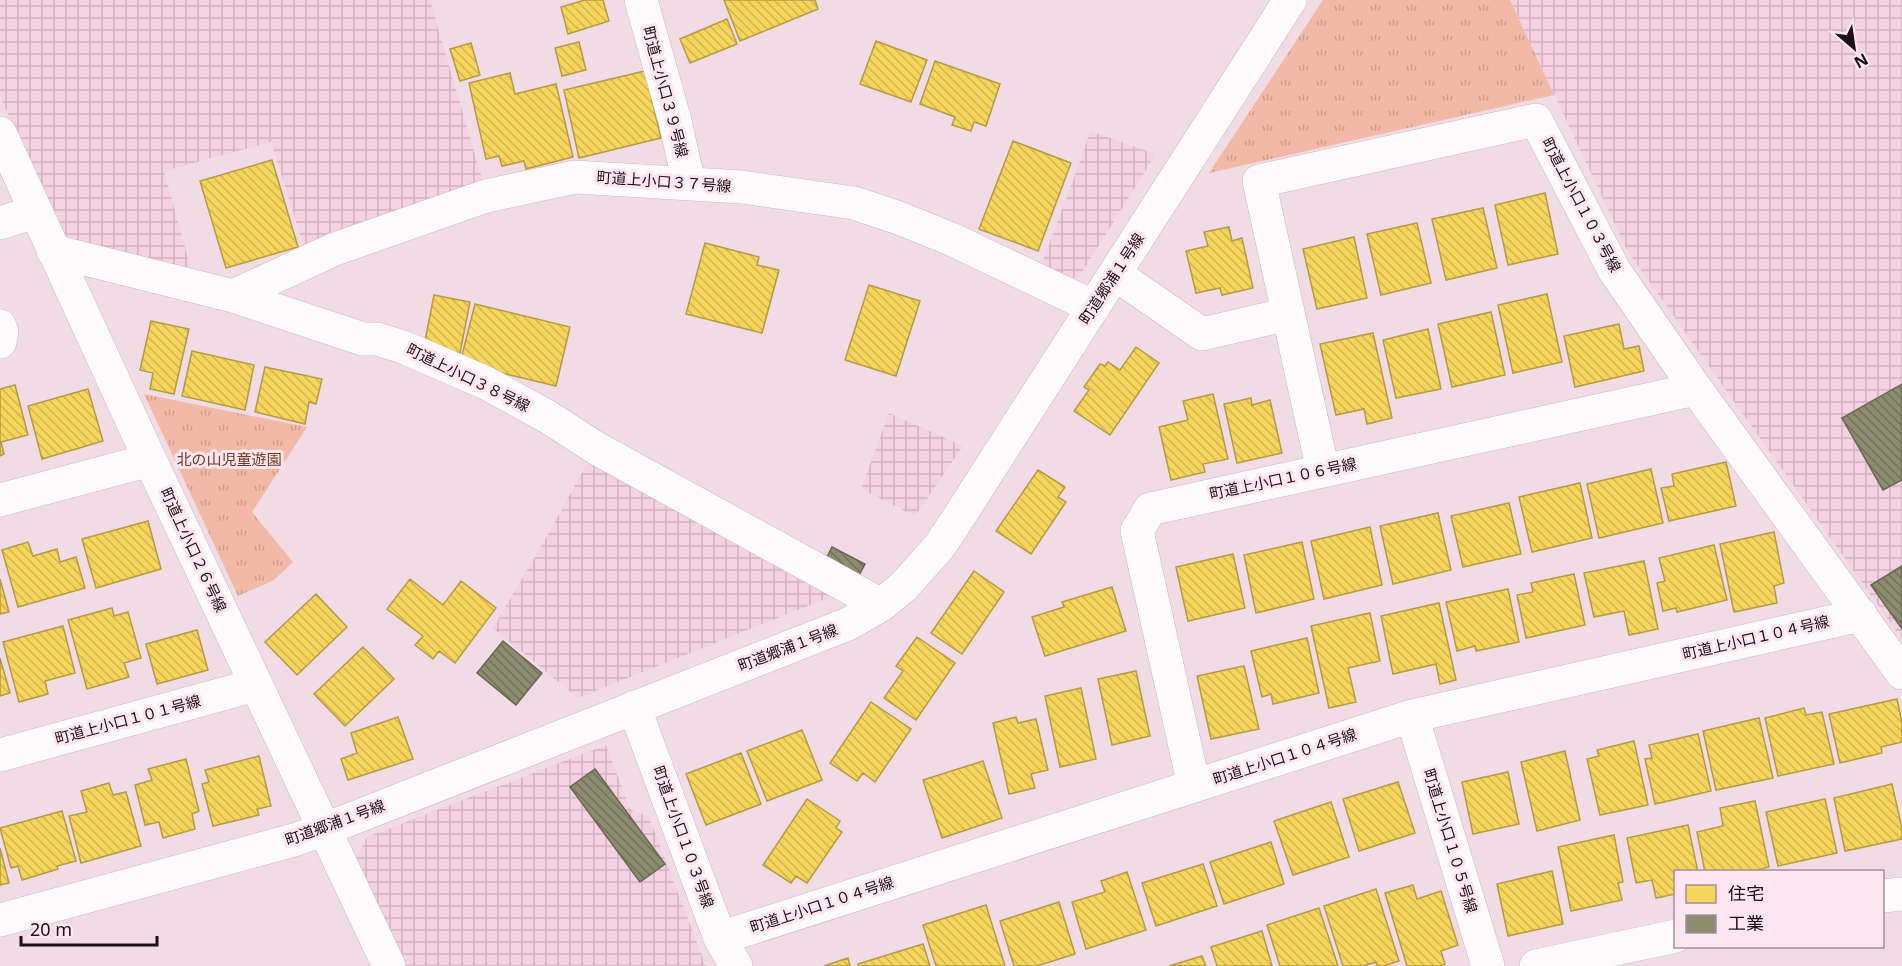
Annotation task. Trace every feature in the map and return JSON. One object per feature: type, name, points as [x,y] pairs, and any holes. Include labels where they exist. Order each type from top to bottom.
[{"type":"street","name":"町道上小口３９号線","points":[[641,0],[675,121],[689,184]]},
{"type":"street","name":"町道郷浦１号線","points":[[0,920],[323,830],[833,631],[881,605],[903,587],[939,547],[1290,0]]},
{"type":"street","name":"町道上小口１０３号線","points":[[1323,471],[1259,182],[1536,120],[1614,270],[1696,389],[1902,673]]},
{"type":"street","name":"町道上小口２６号線","points":[[0,133],[150,460],[389,966]]},
{"type":"street","name":"町道上小口３７号線","points":[[232,296],[335,249],[486,196],[575,177],[742,187],[854,203],[899,218],[951,240],[1094,307]]},
{"type":"street","points":[[0,223],[35,212]]},
{"type":"street","name":"町道上小口３８号線","points":[[53,251],[232,296],[363,339],[377,339],[403,347],[486,383],[548,417],[596,448],[881,605]]},
{"type":"street","points":[[1115,274],[1202,334],[1288,314]]},
{"type":"street","points":[[0,326],[2,333],[0,342]]},
{"type":"street","name":"町道上小口１０６号線","points":[[1194,786],[1137,531],[1150,509],[1696,389]]},
{"type":"street","points":[[0,500],[150,460]]},
{"type":"street","name":"町道上小口１０４号線","points":[[720,938],[1412,716],[1861,615]]},
{"type":"street","name":"町道上小口１０１号線","points":[[0,755],[256,685]]},
{"type":"street","name":"町道上小口１０３号線","points":[[634,707],[720,938],[736,966]]},
{"type":"street","name":"町道上小口１０５号線","points":[[1412,716],[1488,966]]},
{"type":"street","points":[[1884,896],[1902,894]]},
{"type":"street","points":[[1536,966],[1674,936]]},
{"type":"shaded area","points":[[0,0],[430,0],[483,182],[304,247],[271,142],[164,171],[191,269],[63,237],[0,96]]},
{"type":"shaded area","points":[[1510,0],[1902,0],[1902,639],[1627,250]]},
{"type":"shaded area","points":[[1090,131],[1156,154],[1079,277],[1069,279],[1041,266]]},
{"type":"shaded area","points":[[889,413],[963,446],[915,516],[861,489]]},
{"type":"shaded area","points":[[594,451],[847,590],[578,698],[493,628]]},
{"type":"shaded area","points":[[606,745],[630,809],[649,817],[706,966],[404,966],[355,861],[367,837]]},
{"type":"green space","points":[[1323,0],[1510,0],[1554,95],[1209,173]]},
{"type":"green space","name":"北の山児童遊園","points":[[144,394],[307,427],[252,512],[293,562],[274,580],[238,596]]},
{"type":"building: 住宅","points":[[585,0],[603,0],[609,21],[568,34],[561,7]]},
{"type":"building: 住宅","points":[[724,0],[815,0],[818,9],[740,41]]},
{"type":"building: 住宅","points":[[727,19],[737,44],[690,63],[680,39]]},
{"type":"building: 住宅","points":[[876,41],[927,60],[911,102],[860,84]]},
{"type":"building: 住宅","points":[[579,42],[586,70],[562,76],[555,48]]},
{"type":"building: 住宅","points":[[471,43],[480,75],[460,81],[450,49]]},
{"type":"building: 住宅","points":[[935,61],[1000,84],[986,126],[974,122],[971,131],[952,125],[955,117],[920,104]]},
{"type":"building: 住宅","points":[[645,71],[661,138],[579,158],[564,90]]},
{"type":"building: 住宅","points":[[510,73],[515,94],[556,84],[573,157],[526,169],[524,161],[502,166],[499,156],[486,159],[469,83]]},
{"type":"building: 住宅","points":[[1013,141],[1071,163],[1038,251],[979,229]]},
{"type":"building: 住宅","points":[[272,160],[298,247],[226,268],[200,181]]},
{"type":"building: 住宅","points":[[1545,193],[1558,254],[1508,265],[1495,205]]},
{"type":"building: 住宅","points":[[1483,208],[1497,268],[1446,280],[1432,219]]},
{"type":"building: 住宅","points":[[1417,223],[1431,283],[1381,295],[1367,234]]},
{"type":"building: 住宅","points":[[1229,227],[1232,241],[1242,238],[1253,288],[1222,295],[1220,288],[1196,293],[1186,251],[1208,246],[1204,232]]},
{"type":"building: 住宅","points":[[1354,237],[1367,298],[1317,309],[1303,249]]},
{"type":"building: 住宅","points":[[705,243],[759,257],[757,265],[779,270],[762,333],[686,314]]},
{"type":"building: 住宅","points":[[869,285],[920,301],[896,376],[845,360]]},
{"type":"building: 住宅","points":[[1547,294],[1562,362],[1513,373],[1498,305]]},
{"type":"building: 住宅","points":[[434,295],[470,302],[460,353],[424,346]]},
{"type":"building: 住宅","points":[[475,304],[570,327],[556,386],[460,363]]},
{"type":"building: 住宅","points":[[1491,312],[1505,375],[1452,387],[1438,324]]},
{"type":"building: 住宅","points":[[151,321],[189,329],[174,394],[150,389],[153,373],[140,370]]},
{"type":"building: 住宅","points":[[1619,324],[1624,349],[1639,346],[1644,371],[1575,387],[1564,336]]},
{"type":"building: 住宅","points":[[1428,329],[1441,389],[1396,398],[1383,340]]},
{"type":"building: 住宅","points":[[1373,333],[1392,418],[1367,424],[1364,409],[1336,415],[1320,344]]},
{"type":"building: 住宅","points":[[1136,347],[1159,363],[1110,435],[1074,411],[1089,390],[1084,387],[1100,364],[1105,366],[1108,362],[1120,370]]},
{"type":"building: 住宅","points":[[192,351],[254,365],[245,410],[182,396]]},
{"type":"building: 住宅","points":[[265,367],[322,379],[316,404],[309,402],[305,424],[255,412]]},
{"type":"building: 住宅","points":[[15,385],[28,435],[1,442],[4,454],[0,456],[0,389]]},
{"type":"building: 住宅","points":[[88,389],[103,441],[42,459],[28,406]]},
{"type":"building: 住宅","points":[[1213,394],[1228,459],[1203,464],[1205,472],[1171,480],[1159,427],[1188,420],[1183,401]]},
{"type":"building: 住宅","points":[[1251,398],[1252,405],[1270,400],[1282,453],[1237,463],[1224,404]]},
{"type":"building: 住宅","points":[[1726,462],[1736,506],[1669,521],[1661,488],[1674,486],[1672,474]]},
{"type":"building: 住宅","points":[[1651,469],[1663,523],[1599,538],[1587,484]]},
{"type":"building: 住宅","points":[[1038,470],[1065,487],[1058,497],[1066,502],[1031,554],[996,531]]},
{"type":"building: 住宅","points":[[1580,483],[1592,538],[1532,552],[1519,497]]},
{"type":"building: 住宅","points":[[1509,503],[1521,554],[1463,567],[1451,516]]},
{"type":"building: 住宅","points":[[1438,513],[1451,570],[1393,584],[1380,526]]},
{"type":"building: 住宅","points":[[148,521],[161,569],[96,588],[82,539]]},
{"type":"building: 住宅","points":[[1370,527],[1382,585],[1324,599],[1311,541]]},
{"type":"building: 住宅","points":[[1774,532],[1784,583],[1774,586],[1777,603],[1734,612],[1720,544]]},
{"type":"building: 住宅","points":[[28,542],[33,556],[57,549],[60,562],[76,557],[85,588],[18,607],[2,550]]},
{"type":"building: 住宅","points":[[1302,542],[1314,599],[1256,613],[1244,555]]},
{"type":"building: 住宅","points":[[1714,545],[1727,600],[1677,612],[1676,608],[1663,611],[1657,583],[1665,581],[1659,558]]},
{"type":"building: 住宅","points":[[1233,554],[1245,608],[1188,621],[1176,567]]},
{"type":"building: 住宅","points":[[1644,561],[1658,629],[1629,635],[1624,611],[1594,617],[1584,573]]},
{"type":"building: 住宅","points":[[974,571],[1004,592],[962,654],[931,633]]},
{"type":"building: 住宅","points":[[1574,574],[1585,625],[1526,638],[1517,595],[1533,592],[1531,583]]},
{"type":"building: 住宅","points":[[0,579],[9,612],[0,614]]},
{"type":"building: 住宅","points":[[410,579],[443,605],[461,581],[496,608],[455,663],[439,651],[433,659],[415,645],[423,636],[387,609]]},
{"type":"building: 住宅","points":[[1112,587],[1126,631],[1045,656],[1032,617],[1064,607],[1062,602]]},
{"type":"building: 住宅","points":[[1508,589],[1519,642],[1476,651],[1475,646],[1457,651],[1446,602]]},
{"type":"building: 住宅","points":[[316,594],[347,627],[297,675],[265,642]]},
{"type":"building: 住宅","points":[[1439,603],[1456,680],[1440,684],[1436,664],[1393,674],[1381,616]]},
{"type":"building: 住宅","points":[[112,608],[114,616],[128,612],[141,658],[124,663],[129,677],[87,689],[68,620]]},
{"type":"building: 住宅","points":[[1370,613],[1380,661],[1348,668],[1356,702],[1329,708],[1311,626]]},
{"type":"building: 住宅","points":[[63,626],[75,673],[45,681],[48,694],[19,702],[3,642]]},
{"type":"building: 住宅","points":[[197,630],[208,670],[157,684],[146,644]]},
{"type":"building: 住宅","points":[[917,637],[955,663],[916,720],[884,698],[903,671],[896,666]]},
{"type":"building: 住宅","points":[[1307,638],[1319,693],[1273,704],[1271,694],[1262,697],[1251,651]]},
{"type":"building: 住宅","points":[[363,647],[394,679],[345,726],[314,694]]},
{"type":"building: 住宅","points":[[0,658],[10,693],[0,696]]},
{"type":"building: 住宅","points":[[1244,666],[1259,729],[1211,739],[1197,676]]},
{"type":"building: 住宅","points":[[1136,671],[1150,736],[1112,745],[1098,679]]},
{"type":"building: 住宅","points":[[1081,688],[1096,759],[1060,767],[1045,696]]},
{"type":"building: 住宅","points":[[1897,699],[1902,723],[1902,742],[1881,747],[1882,753],[1840,763],[1829,714]]},
{"type":"building: 住宅","points":[[871,702],[911,729],[875,782],[863,773],[857,781],[830,763]]},
{"type":"building: 住宅","points":[[1804,708],[1806,715],[1822,712],[1834,764],[1778,776],[1765,718]]},
{"type":"building: 住宅","points":[[398,717],[413,759],[348,780],[341,759],[357,753],[351,733]]},
{"type":"building: 住宅","points":[[1016,717],[1018,723],[1036,719],[1048,770],[1031,774],[1035,788],[1009,794],[993,723]]},
{"type":"building: 住宅","points":[[1759,718],[1773,778],[1716,790],[1703,731]]},
{"type":"building: 住宅","points":[[802,730],[822,780],[767,801],[747,751]]},
{"type":"building: 住宅","points":[[1698,734],[1711,791],[1655,804],[1645,759],[1652,758],[1649,745]]},
{"type":"building: 住宅","points":[[1634,741],[1648,805],[1600,815],[1587,759],[1599,756],[1597,750]]},
{"type":"building: 住宅","points":[[1565,751],[1580,820],[1537,831],[1521,762]]},
{"type":"building: 住宅","points":[[741,753],[761,804],[706,825],[686,774]]},
{"type":"building: 住宅","points":[[259,756],[271,806],[257,809],[259,815],[213,826],[202,784],[209,782],[205,770]]},
{"type":"building: 住宅","points":[[186,759],[199,811],[192,814],[195,829],[163,838],[159,822],[145,825],[135,785],[152,780],[148,769]]},
{"type":"building: 住宅","points":[[983,761],[1002,818],[942,838],[923,780]]},
{"type":"building: 住宅","points":[[1508,772],[1519,824],[1473,834],[1462,782]]},
{"type":"building: 住宅","points":[[1398,782],[1415,833],[1359,851],[1343,799]]},
{"type":"building: 住宅","points":[[109,783],[113,795],[126,792],[141,846],[81,863],[69,816],[87,812],[81,791]]},
{"type":"building: 住宅","points":[[1892,784],[1902,839],[1845,851],[1834,798]]},
{"type":"building: 住宅","points":[[807,799],[840,821],[836,828],[842,832],[807,883],[796,876],[791,883],[763,865]]},
{"type":"building: 住宅","points":[[1825,799],[1837,853],[1778,866],[1766,812]]},
{"type":"building: 住宅","points":[[1755,801],[1769,867],[1758,870],[1705,870],[1697,832],[1723,826],[1720,808]]},
{"type":"building: 住宅","points":[[1331,802],[1349,857],[1293,875],[1274,821]]},
{"type":"building: 住宅","points":[[62,811],[76,861],[22,880],[18,866],[11,868],[0,828]]},
{"type":"building: 住宅","points":[[1688,825],[1698,870],[1674,870],[1674,894],[1656,898],[1652,880],[1636,883],[1627,838]]},
{"type":"building: 住宅","points":[[1614,835],[1623,882],[1618,883],[1622,900],[1571,911],[1558,847]]},
{"type":"building: 住宅","points":[[1271,842],[1284,884],[1224,904],[1210,862]]},
{"type":"building: 住宅","points":[[0,848],[9,883],[0,885]]},
{"type":"building: 住宅","points":[[1203,864],[1217,906],[1156,926],[1142,883]]},
{"type":"building: 住宅","points":[[1552,871],[1563,924],[1508,936],[1497,884]]},
{"type":"building: 住宅","points":[[1127,872],[1146,930],[1086,949],[1072,902],[1105,892],[1101,881]]},
{"type":"building: 住宅","points":[[1413,885],[1417,899],[1441,891],[1458,945],[1441,951],[1445,964],[1440,966],[1407,966],[1385,893]]},
{"type":"building: 住宅","points":[[1376,889],[1399,961],[1384,966],[1377,966],[1376,962],[1363,966],[1343,966],[1324,906]]},
{"type":"building: 住宅","points":[[1059,902],[1075,954],[1037,966],[1014,966],[1000,921]]},
{"type":"building: 住宅","points":[[986,905],[1005,966],[936,966],[923,925]]},
{"type":"building: 住宅","points":[[1319,908],[1338,966],[1280,966],[1267,925]]},
{"type":"building: 住宅","points":[[1262,931],[1272,966],[1217,966],[1211,947]]},
{"type":"building: 住宅","points":[[923,944],[930,966],[859,966],[858,964]]},
{"type":"building: 住宅","points":[[1202,956],[1206,966],[1169,966]]},
{"type":"building: 住宅","points":[[848,958],[850,966],[824,966]]},
{"type":"building: 工業","points":[[1902,384],[1902,480],[1883,490],[1842,418]]},
{"type":"building: 工業","points":[[832,547],[865,564],[857,579],[824,563]]},
{"type":"building: 工業","points":[[1902,566],[1902,629],[1871,585]]},
{"type":"building: 工業","points":[[503,641],[542,673],[516,705],[477,673]]},
{"type":"building: 工業","points":[[595,769],[665,864],[640,882],[570,787]]}]
